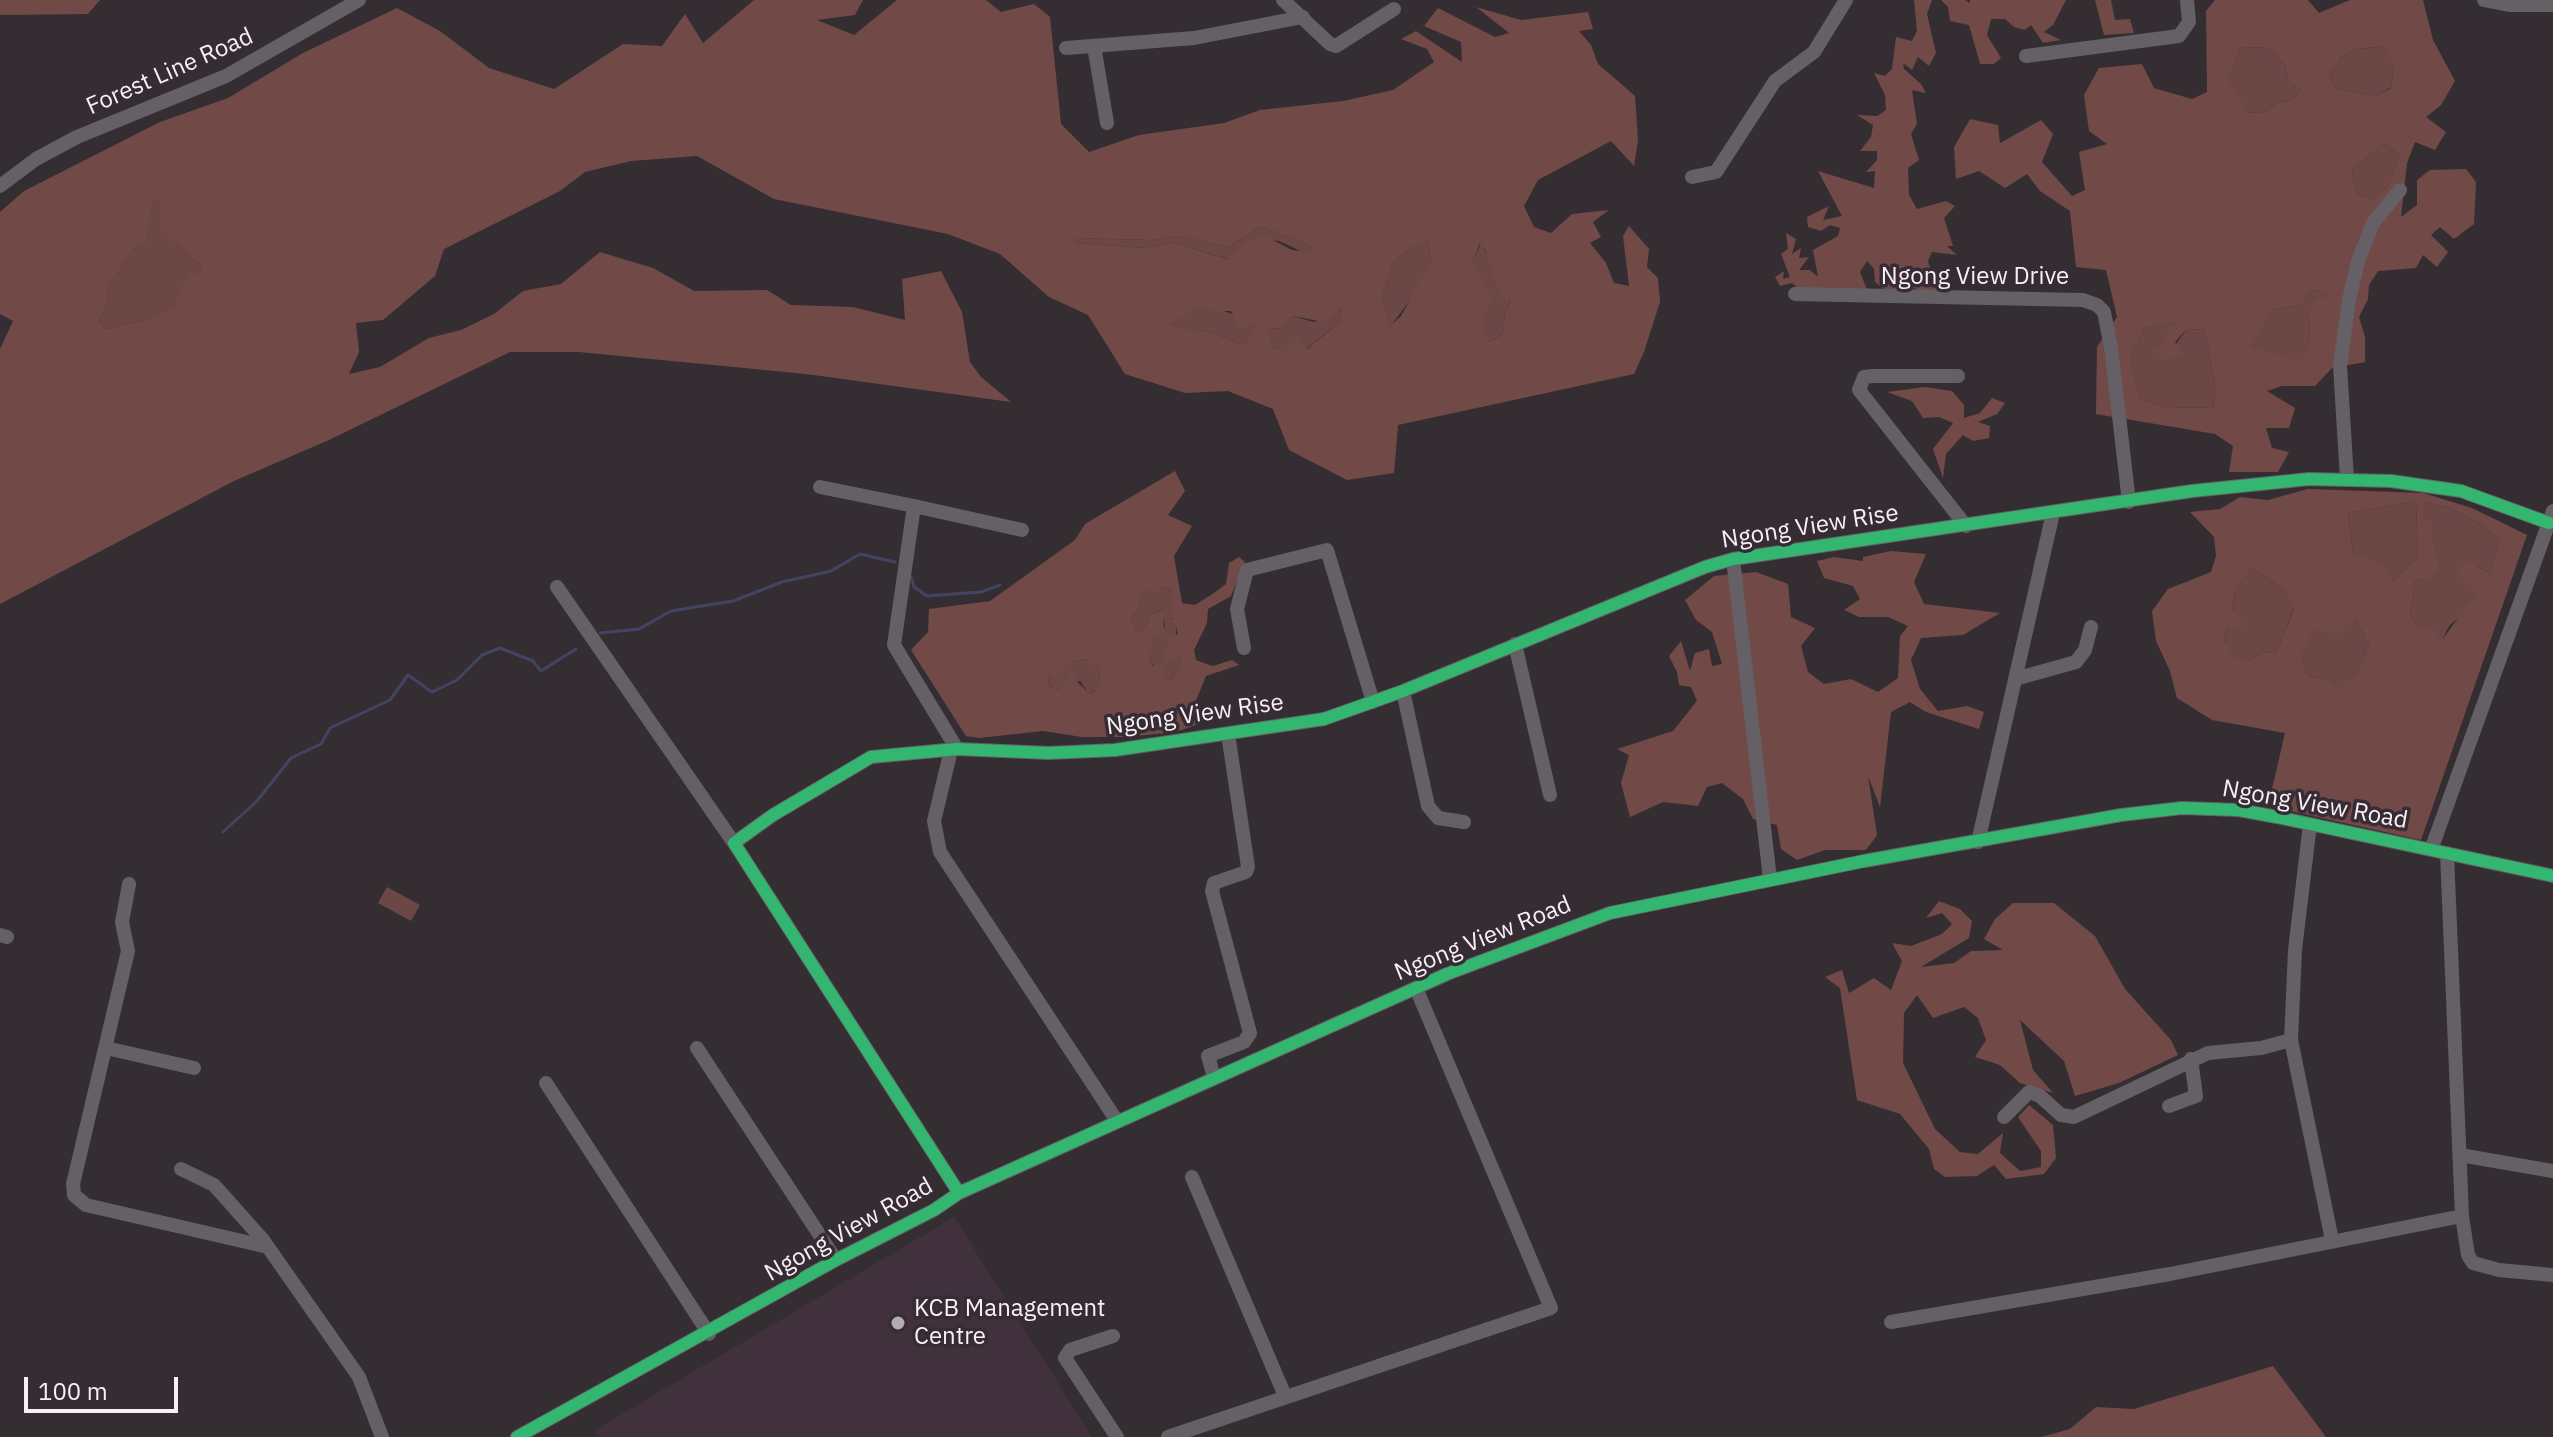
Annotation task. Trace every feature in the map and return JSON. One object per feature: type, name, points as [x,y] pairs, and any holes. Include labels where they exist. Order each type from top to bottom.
[{"type":"street","name":"Forest Line Road","points":[[0,186],[36,159],[77,137],[226,76],[359,0]]},
{"type":"street","points":[[1283,0],[1330,44],[1336,46],[1394,9]]},
{"type":"street","points":[[1692,177],[1716,172],[1775,81],[1814,52],[1846,0]]},
{"type":"street","points":[[2026,56],[2179,36],[2189,22],[2187,0]]},
{"type":"street","points":[[2484,0],[2509,5],[2553,5]]},
{"type":"street","points":[[1066,48],[1194,38],[1303,17]]},
{"type":"street","points":[[1094,46],[1107,123]]},
{"type":"street","points":[[2347,479],[2340,366],[2349,300],[2358,261],[2373,223],[2400,190]]},
{"type":"street","name":"Ngong View Drive","points":[[1795,294],[2083,300],[2097,305],[2104,312],[2111,347],[2129,502]]},
{"type":"street","points":[[1958,376],[1864,377],[1859,390],[1966,526]]},
{"type":"street","name":"Ngong View Rise","points":[[734,843],[773,815],[871,757],[954,750],[1049,753],[1115,750],[1324,719],[1403,691],[1705,567],[1733,559],[2263,482],[2347,479],[2426,484],[2551,517]]},
{"type":"street","points":[[820,487],[1022,530]]},
{"type":"street","points":[[914,506],[894,645],[954,750],[934,821],[940,852],[1117,1121]]},
{"type":"street","points":[[1978,842],[2053,513]]},
{"type":"street","points":[[2431,850],[2551,517]]},
{"type":"street","points":[[1244,648],[1237,609],[1247,570],[1327,550],[1373,702]]},
{"type":"street","points":[[1733,559],[1770,879]]},
{"type":"street","points":[[557,587],[734,843],[959,1193]]},
{"type":"street","points":[[2015,679],[2076,662],[2085,650],[2091,627]]},
{"type":"street","points":[[1515,644],[1550,795]]},
{"type":"street","points":[[1403,691],[1428,806],[1438,818],[1464,822]]},
{"type":"street","points":[[1214,1077],[1208,1056],[1244,1042],[1250,1033],[1212,891],[1214,883],[1246,872],[1248,867],[1228,734]]},
{"type":"street","name":"Ngong View Road","points":[[517,1437],[709,1334],[836,1260],[934,1210],[959,1193],[1416,988],[1610,913],[1770,879],[2161,809],[2239,810],[2553,876]]},
{"type":"street","points":[[2310,824],[2295,950],[2291,1040],[2332,1240]]},
{"type":"street","points":[[2447,853],[2462,1216],[2468,1255],[2473,1263],[2499,1270],[2553,1275]]},
{"type":"street","points":[[129,884],[122,922],[128,951],[73,1184],[74,1195],[86,1205],[268,1247]]},
{"type":"street","points":[[1168,1437],[1551,1308],[1416,988]]},
{"type":"street","points":[[2004,1117],[2029,1092],[2040,1096],[2061,1115],[2074,1117],[2191,1059],[2208,1053],[2261,1048],[2291,1040]]},
{"type":"street","points":[[106,1048],[194,1068]]},
{"type":"street","points":[[697,1048],[836,1260]]},
{"type":"street","points":[[2169,1106],[2196,1096],[2191,1059]]},
{"type":"street","points":[[546,1083],[709,1334]]},
{"type":"street","points":[[2460,1155],[2553,1171]]},
{"type":"street","points":[[181,1169],[214,1185],[268,1247],[359,1377],[382,1437]]},
{"type":"street","points":[[1192,1177],[1285,1396]]},
{"type":"street","points":[[1891,1322],[2170,1274],[2462,1216]]},
{"type":"street","points":[[1113,1336],[1070,1350],[1065,1358],[1117,1437]]},
{"type":"shaded area","points":[[0,0],[100,0],[88,14],[0,15]]},
{"type":"shaded area","points":[[754,0],[863,0],[855,15],[817,20],[854,35],[897,0],[986,0],[1001,12],[1034,4],[1050,17],[1061,124],[1089,152],[1139,135],[1224,123],[1260,110],[1343,101],[1393,90],[1434,62],[1427,49],[1401,39],[1416,31],[1462,62],[1461,42],[1424,26],[1438,8],[1495,37],[1509,33],[1476,7],[1521,20],[1588,12],[1593,29],[1579,31],[1591,45],[1598,64],[1635,96],[1638,140],[1634,166],[1611,141],[1538,180],[1524,206],[1534,227],[1551,233],[1572,214],[1609,210],[1593,222],[1601,237],[1590,243],[1606,263],[1614,283],[1629,286],[1623,236],[1629,226],[1649,249],[1647,267],[1658,278],[1660,302],[1634,374],[1398,425],[1394,473],[1347,480],[1289,450],[1273,409],[1228,391],[1185,393],[1125,374],[1088,315],[1049,297],[1000,254],[948,234],[774,199],[697,156],[631,161],[585,172],[560,191],[444,249],[435,276],[383,320],[356,323],[359,352],[349,374],[380,367],[429,338],[461,330],[494,314],[523,291],[561,284],[600,252],[653,268],[694,291],[767,290],[791,305],[853,307],[905,320],[902,279],[941,271],[962,312],[970,362],[981,377],[1011,402],[806,374],[579,352],[510,352],[329,440],[234,481],[0,604],[0,349],[13,321],[0,314],[0,212],[24,191],[160,122],[228,98],[303,53],[397,8],[440,31],[489,68],[554,89],[623,44],[662,46],[685,14],[703,43]],"holes":[[[152,197],[161,204],[160,228],[201,265],[200,273],[190,275],[179,292],[176,305],[154,318],[107,329],[98,321],[107,304],[108,287],[137,244],[147,244]],[[1260,226],[1308,244],[1319,253],[1292,250],[1267,237],[1250,239],[1227,259],[1171,242],[1147,248],[1074,243],[1074,238],[1152,240],[1178,236],[1229,247]],[[1428,241],[1431,261],[1401,316],[1390,326],[1382,298],[1393,263],[1409,248]],[[1480,243],[1486,251],[1500,296],[1511,300],[1505,312],[1503,334],[1489,342],[1481,329],[1491,295],[1473,260]],[[1200,304],[1215,311],[1231,311],[1240,328],[1255,323],[1244,345],[1209,332],[1170,325]],[[1341,306],[1340,322],[1307,349],[1297,339],[1284,351],[1271,346],[1269,329],[1283,328],[1292,316],[1325,322]]]},
{"type":"shaded area","points":[[1914,0],[1932,0],[1927,14],[1936,53],[1929,66],[1918,57],[1912,70],[1903,63],[1904,69],[1926,93],[1912,90],[1917,124],[1911,134],[1919,160],[1908,168],[1909,195],[1917,209],[1946,201],[1955,206],[1944,218],[1953,246],[1947,246],[1957,255],[1932,252],[1928,261],[1938,296],[1913,288],[1886,291],[1875,282],[1874,269],[1867,261],[1860,272],[1868,292],[1799,289],[1792,283],[1780,286],[1775,277],[1784,271],[1783,279],[1790,277],[1781,254],[1788,249],[1786,233],[1796,239],[1792,254],[1801,248],[1799,258],[1809,257],[1799,270],[1810,270],[1818,277],[1813,250],[1838,236],[1840,228],[1830,225],[1821,231],[1808,227],[1807,217],[1829,206],[1823,220],[1842,216],[1818,171],[1874,188],[1875,171],[1866,172],[1877,160],[1877,151],[1860,151],[1871,137],[1873,125],[1857,115],[1877,116],[1886,110],[1885,95],[1874,73],[1885,76],[1892,69],[1896,37],[1912,41],[1917,31]]},
{"type":"shaded area","points":[[1941,0],[1965,0],[1970,3],[1970,0],[2066,0],[2053,25],[2044,32],[2061,40],[2043,43],[2031,25],[2025,30],[2014,27],[2005,19],[1991,19],[1987,35],[2001,58],[1994,64],[1980,64],[1969,25],[1950,21],[1948,7]]},
{"type":"shaded area","points":[[2095,0],[2111,0],[2115,20],[2130,19],[2134,33],[2104,35]]},
{"type":"shaded area","points":[[2215,0],[2308,0],[2319,13],[2350,0],[2423,0],[2433,40],[2455,81],[2441,105],[2426,117],[2446,132],[2435,150],[2415,142],[2407,163],[2401,217],[2417,205],[2417,180],[2430,170],[2466,169],[2476,182],[2474,224],[2454,239],[2440,227],[2431,235],[2448,252],[2437,267],[2423,255],[2416,268],[2378,271],[2369,285],[2368,299],[2359,317],[2365,337],[2365,362],[2332,368],[2315,386],[2282,386],[2267,391],[2295,408],[2289,428],[2266,428],[2272,448],[2289,452],[2278,472],[2229,472],[2233,446],[2215,434],[2096,414],[2097,347],[2117,317],[2106,270],[2076,267],[2070,211],[2040,191],[2027,174],[2005,188],[1979,171],[1956,179],[1954,147],[1970,119],[1998,125],[2000,143],[2041,120],[2053,134],[2042,162],[2072,196],[2085,190],[2079,152],[2107,144],[2089,131],[2084,95],[2099,68],[2142,64],[2154,88],[2192,99],[2207,92],[2206,11]],"holes":[[[2385,46],[2394,67],[2391,88],[2376,96],[2337,89],[2329,77],[2342,56],[2359,49]],[[2240,47],[2270,48],[2285,65],[2288,81],[2301,90],[2291,101],[2279,102],[2265,112],[2247,113],[2228,79]],[[2384,144],[2401,155],[2386,188],[2371,199],[2356,193],[2352,170]],[[2322,290],[2334,297],[2317,299],[2310,309],[2309,348],[2301,361],[2250,347],[2272,310],[2303,305],[2309,292]],[[2181,320],[2168,331],[2164,347],[2152,349],[2164,360],[2184,356],[2175,342],[2187,329],[2205,330],[2215,385],[2213,408],[2166,407],[2139,398],[2131,365],[2133,351],[2145,328]]]},
{"type":"shaded area","points":[[2386,46],[2394,67],[2391,87],[2376,96],[2337,89],[2329,77],[2342,56],[2359,49]]},
{"type":"shaded area","points":[[2240,47],[2270,48],[2285,65],[2288,81],[2301,90],[2291,101],[2279,102],[2265,112],[2246,113],[2228,79]]},
{"type":"shaded area","points":[[2384,144],[2401,155],[2386,188],[2371,199],[2356,193],[2352,170]]},
{"type":"shaded area","points":[[151,196],[161,204],[161,228],[202,266],[200,273],[179,292],[177,305],[154,318],[107,329],[98,321],[107,304],[108,287],[137,244],[147,244]]},
{"type":"shaded area","points":[[1260,226],[1308,244],[1320,253],[1307,254],[1279,241],[1250,239],[1228,259],[1171,242],[1147,248],[1074,243],[1074,238],[1152,240],[1178,236],[1229,247]]},
{"type":"shaded area","points":[[1428,240],[1431,261],[1418,289],[1390,327],[1382,298],[1393,263],[1409,248]]},
{"type":"shaded area","points":[[1481,243],[1511,299],[1505,312],[1503,334],[1489,342],[1480,329],[1486,312],[1473,260]]},
{"type":"shaded area","points":[[2322,290],[2336,297],[2310,318],[2309,349],[2301,362],[2249,347],[2272,310],[2303,305],[2309,292]]},
{"type":"shaded area","points":[[1200,303],[1256,322],[1244,345],[1209,332],[1169,325]]},
{"type":"shaded area","points":[[1341,304],[1340,322],[1306,349],[1284,351],[1271,346],[1268,329],[1283,328],[1292,316],[1314,322]]},
{"type":"shaded area","points":[[2183,319],[2164,360],[2187,329],[2205,330],[2215,385],[2213,408],[2166,407],[2139,398],[2131,366],[2133,351],[2145,328]]},
{"type":"shaded area","points":[[1925,387],[1952,391],[1964,405],[1964,418],[1980,413],[1992,398],[2005,403],[1997,414],[1978,422],[1990,426],[1989,438],[1973,441],[1963,435],[1946,454],[1943,478],[1933,449],[1953,423],[1939,417],[1923,418],[1912,401],[1887,392]]},
{"type":"shaded area","points":[[1175,471],[1185,491],[1168,515],[1192,526],[1174,556],[1182,603],[1195,605],[1214,593],[1226,584],[1229,563],[1239,557],[1245,562],[1231,596],[1208,609],[1207,623],[1194,650],[1196,660],[1213,666],[1232,660],[1239,665],[1206,676],[1192,710],[1201,723],[1176,732],[1125,737],[1082,737],[1043,731],[979,738],[966,736],[911,650],[928,632],[929,609],[990,601],[1075,540],[1085,524]],"holes":[[[1162,587],[1171,589],[1175,606],[1173,620],[1167,619],[1176,626],[1178,634],[1170,638],[1164,658],[1168,663],[1177,657],[1181,661],[1172,679],[1165,677],[1161,665],[1153,666],[1149,661],[1152,638],[1164,632],[1163,610],[1152,614],[1142,633],[1135,628],[1131,616],[1139,611],[1143,589],[1155,592]],[[1087,659],[1090,665],[1097,666],[1100,674],[1097,690],[1090,694],[1074,679],[1074,671],[1059,690],[1048,686],[1049,674],[1055,676],[1070,662]]]},
{"type":"shaded area","points":[[2308,489],[2423,493],[2472,508],[2527,535],[2421,840],[2268,806],[2285,733],[2212,720],[2177,698],[2170,671],[2156,641],[2152,611],[2168,589],[2211,572],[2216,556],[2214,537],[2190,512],[2220,509],[2240,497],[2268,500]],"holes":[[[2416,501],[2418,558],[2393,581],[2382,565],[2353,554],[2348,513]],[[2423,502],[2451,508],[2484,526],[2500,540],[2489,573],[2466,560],[2456,572],[2480,599],[2470,602],[2442,640],[2432,629],[2418,627],[2410,615],[2415,580],[2430,578],[2441,569],[2433,540],[2434,522],[2423,518]],[[2253,569],[2284,589],[2294,609],[2276,653],[2263,652],[2248,661],[2233,656],[2224,642],[2227,627],[2245,626],[2232,610],[2237,586]],[[2355,618],[2369,644],[2357,674],[2337,689],[2328,679],[2308,676],[2301,657],[2314,630],[2338,633]]]},
{"type":"shaded area","points":[[2416,501],[2418,558],[2393,581],[2353,554],[2348,513]]},
{"type":"shaded area","points":[[2423,502],[2451,508],[2484,526],[2500,540],[2489,573],[2479,567],[2457,571],[2481,599],[2449,626],[2442,640],[2418,627],[2410,615],[2415,580],[2430,577],[2441,569],[2433,540],[2434,522],[2423,518]]},
{"type":"shaded area","points":[[1891,551],[1926,554],[1914,582],[1924,604],[2000,613],[1963,635],[1921,638],[1911,660],[1920,689],[1938,711],[1967,706],[1984,712],[1979,729],[1926,712],[1910,702],[1891,712],[1880,807],[1868,776],[1877,835],[1866,850],[1825,850],[1797,860],[1781,849],[1777,825],[1753,819],[1743,799],[1722,783],[1707,787],[1698,806],[1663,802],[1630,817],[1621,783],[1629,755],[1617,749],[1673,731],[1697,701],[1691,687],[1679,685],[1669,656],[1681,641],[1690,671],[1695,653],[1709,649],[1712,666],[1722,664],[1712,632],[1696,620],[1685,600],[1714,576],[1756,572],[1788,584],[1791,617],[1815,628],[1801,646],[1808,672],[1824,684],[1851,679],[1878,692],[1898,678],[1900,636],[1908,626],[1888,617],[1859,617],[1844,610],[1860,599],[1853,586],[1824,578],[1817,561],[1834,557],[1863,561],[1863,557]]},
{"type":"shaded area","points":[[2253,569],[2284,589],[2294,608],[2276,653],[2263,652],[2248,661],[2232,656],[2224,643],[2227,627],[2244,625],[2232,611],[2237,586]]},
{"type":"shaded area","points":[[1143,589],[1171,589],[1176,606],[1173,620],[1168,619],[1176,626],[1177,657],[1181,661],[1172,679],[1165,677],[1149,661],[1151,639],[1165,627],[1162,610],[1152,614],[1142,633],[1135,628],[1131,616],[1139,611]]},
{"type":"shaded area","points":[[2355,618],[2369,644],[2357,674],[2337,690],[2328,679],[2308,676],[2301,657],[2314,629]]},
{"type":"shaded area","points":[[1088,659],[1097,666],[1100,674],[1097,690],[1089,694],[1080,681],[1059,690],[1048,686],[1049,674],[1070,662]]},
{"type":"shaded area","points":[[387,887],[420,905],[411,921],[378,903]]},
{"type":"shaded area","points":[[1939,901],[1960,909],[1972,921],[1969,938],[1921,967],[1954,963],[1971,951],[2003,950],[1984,939],[1995,919],[2013,903],[2054,903],[2095,936],[2125,989],[2171,1040],[2178,1055],[2119,1083],[2075,1096],[2064,1061],[2020,1020],[2033,1070],[2053,1093],[2020,1083],[2000,1065],[1975,1057],[1986,1040],[1978,1018],[1964,1007],[1933,1018],[1917,995],[1904,1013],[1903,1063],[1935,1129],[1960,1152],[1978,1154],[2003,1133],[2000,1153],[2020,1171],[2041,1167],[2041,1151],[2018,1117],[2029,1105],[2053,1125],[2056,1158],[2044,1174],[2006,1179],[1994,1165],[1977,1176],[1945,1177],[1934,1169],[1929,1149],[1900,1114],[1857,1100],[1840,988],[1825,977],[1842,970],[1849,993],[1874,978],[1891,990],[1902,961],[1892,943],[1911,946],[1942,934],[1952,924],[1942,913],[1926,918]]},
{"type":"shaded area","name":"KCB Management Centre","points":[[954,1217],[1092,1437],[597,1437],[595,1430]]},
{"type":"shaded area","points":[[2273,1366],[2326,1437],[2041,1437],[2070,1429],[2096,1407],[2134,1409]]},
{"type":"waterway","points":[[600,633],[639,629],[671,611],[733,601],[782,582],[831,571],[860,554],[895,562]]},
{"type":"waterway","points":[[911,577],[914,587],[927,596],[981,592],[1000,585]]},
{"type":"waterway","points":[[223,832],[257,801],[291,758],[321,744],[330,728],[390,700],[408,675],[432,692],[457,680],[482,655],[500,648],[533,661],[541,671],[576,649]]},
{"type":"cycle path","points":[[959,1193],[734,843],[773,815],[871,757],[957,749],[1049,753],[1115,750],[1324,719],[1403,691],[1705,567],[1733,559],[2192,491],[2309,479],[2391,481],[2461,491],[2549,523]]},
{"type":"cycle path","points":[[517,1437],[836,1260],[934,1210],[959,1193],[1447,974],[1610,913],[1864,861],[2121,815],[2182,808],[2239,810],[2553,876]]},
{"type":"place","name":"KCB Management Centre","points":[[898,1323]]}]
